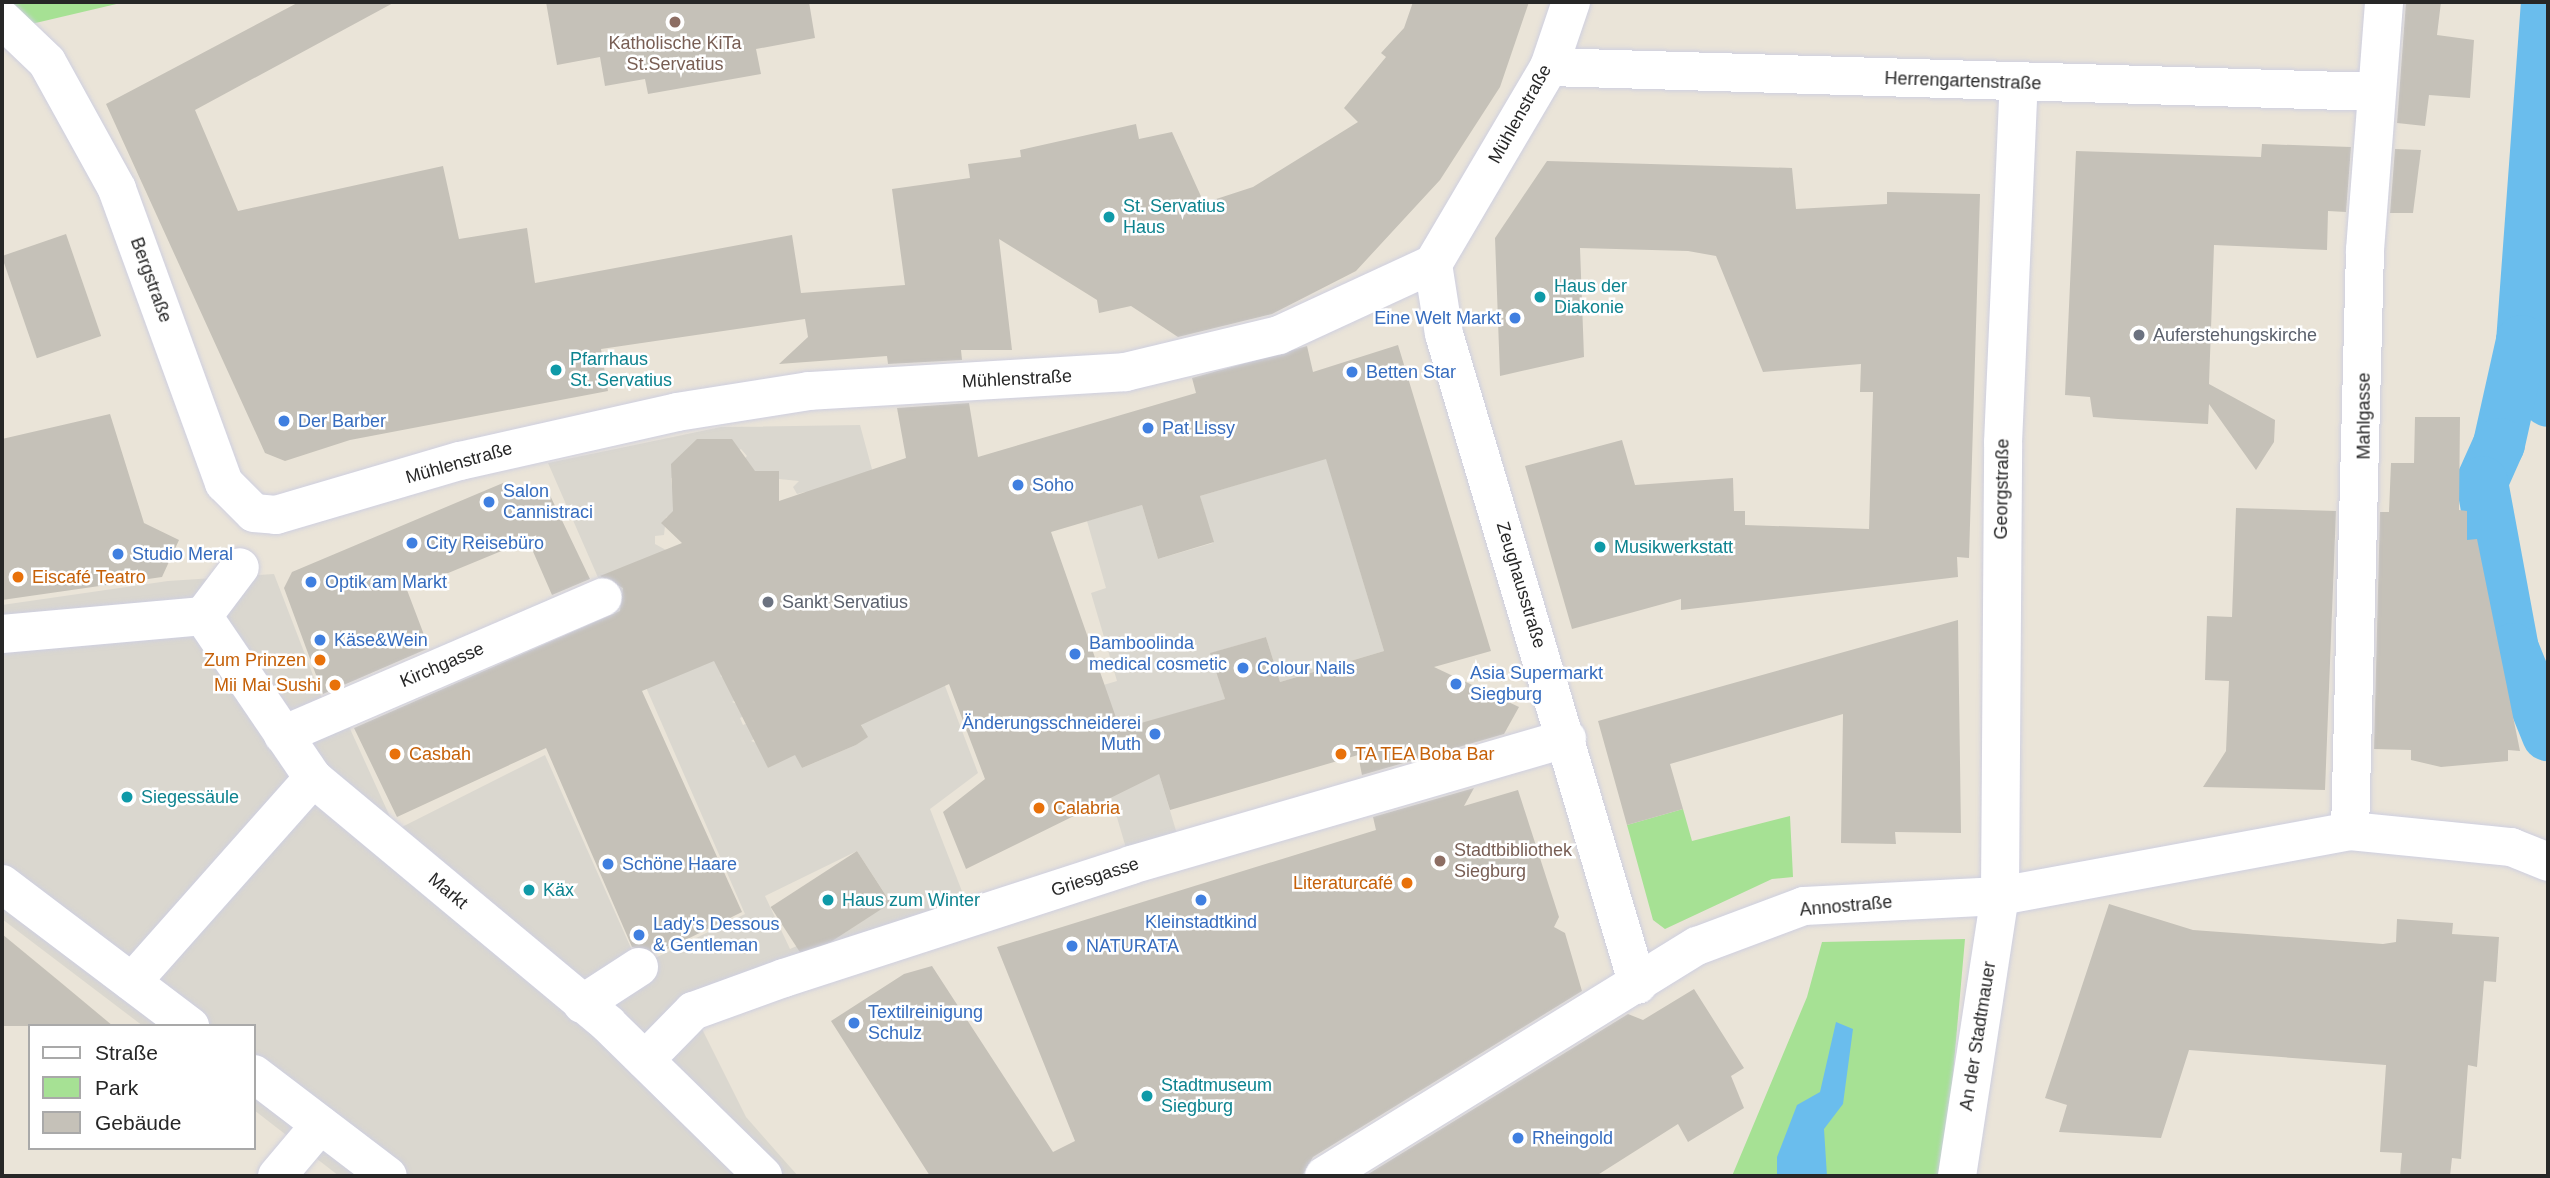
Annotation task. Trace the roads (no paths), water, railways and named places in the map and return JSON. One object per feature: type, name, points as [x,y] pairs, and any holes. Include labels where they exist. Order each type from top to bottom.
[{"type":"street","name":"Mühlenstraße","points":[[299,511],[460,461],[677,412],[810,391],[1125,372],[1279,335],[1433,264],[1549,67],[1571,2]]},
{"type":"street","name":"Mahlgasse","points":[[2350,831],[2365,250],[2384,2]]},
{"type":"street","name":"Bergstraße","points":[[2,19],[47,62],[117,189],[224,483],[254,513],[299,511]]},
{"type":"street","name":"Herrengartenstraße","points":[[1549,67],[2377,92]]},
{"type":"street","name":"Georgstraße","points":[[2000,896],[2003,443],[2020,83]]},
{"type":"street","name":"Zeughausstraße","points":[[1433,264],[1444,334],[1639,985]]},
{"type":"street","points":[[2,634],[203,616],[240,567]]},
{"type":"street","name":"Kirchgasse","points":[[283,735],[603,597]]},
{"type":"street","name":"Markt","points":[[203,616],[313,778],[646,1060],[763,1176]]},
{"type":"street","name":"Griesgasse","points":[[646,1060],[693,1011],[784,978],[1131,865],[1567,738]]},
{"type":"street","points":[[132,982],[313,778]]},
{"type":"street","name":"Annostraße","points":[[1324,1176],[1639,985],[1697,946],[1804,906],[2000,896],[2350,831],[2511,847],[2548,862]]},
{"type":"street","name":"An der Stadtmauer","points":[[1957,1176],[2000,896]]},
{"type":"street","points":[[8,901],[132,982],[187,1024]]},
{"type":"street","points":[[582,1004],[639,967]]},
{"type":"street","points":[[256,1076],[388,1176]]},
{"type":"street","points":[[276,1176],[320,1125]]},
{"type":"water","points":[[1836,1022],[1853,1029],[1843,1104],[1824,1129],[1827,1176],[1777,1176],[1777,1157],[1797,1105],[1820,1092]]},
{"type":"waterway","points":[[2547,2],[2522,341],[2548,401]]},
{"type":"waterway","points":[[2522,341],[2499,444],[2482,482],[2513,649],[2548,735]]},
{"type":"place","name":"Katholische KiTa St.Servatius","points":[[675,22]]},
{"type":"place","name":"St. Servatius Haus","points":[[1109,217]]},
{"type":"place","name":"Haus der Diakonie","points":[[1540,297]]},
{"type":"place","name":"Eine Welt Markt","points":[[1515,318]]},
{"type":"place","name":"Auferstehungskirche","points":[[2139,335]]},
{"type":"place","name":"Pfarrhaus St. Servatius","points":[[556,370]]},
{"type":"place","name":"Betten Star","points":[[1352,372]]},
{"type":"place","name":"Der Barber","points":[[284,421]]},
{"type":"place","name":"Pat Lissy","points":[[1148,428]]},
{"type":"place","name":"Soho","points":[[1018,485]]},
{"type":"place","name":"Salon Cannistraci","points":[[489,502]]},
{"type":"place","name":"City Reisebüro","points":[[412,543]]},
{"type":"place","name":"Musikwerkstatt","points":[[1600,547]]},
{"type":"place","name":"Studio Meral","points":[[118,554]]},
{"type":"place","name":"Eiscafé Teatro","points":[[18,577]]},
{"type":"place","name":"Optik am Markt","points":[[311,582]]},
{"type":"place","name":"Sankt Servatius","points":[[768,602]]},
{"type":"place","name":"Käse&Wein","points":[[320,640]]},
{"type":"place","name":"Bamboolinda medical cosmetic","points":[[1075,654]]},
{"type":"place","name":"Zum Prinzen","points":[[320,660]]},
{"type":"place","name":"Colour Nails","points":[[1243,668]]},
{"type":"place","name":"Asia Supermarkt Siegburg","points":[[1456,684]]},
{"type":"place","name":"Mii Mai Sushi","points":[[335,685]]},
{"type":"place","name":"Änderungsschneiderei Muth","points":[[1155,734]]},
{"type":"place","name":"Casbah","points":[[395,754]]},
{"type":"place","name":"TA TEA Boba Bar","points":[[1341,754]]},
{"type":"place","name":"Siegessäule","points":[[127,797]]},
{"type":"place","name":"Calabria","points":[[1039,808]]},
{"type":"place","name":"Stadtbibliothek Siegburg","points":[[1440,861]]},
{"type":"place","name":"Schöne Haare","points":[[608,864]]},
{"type":"place","name":"Literaturcafé","points":[[1407,883]]},
{"type":"place","name":"Käx","points":[[529,890]]},
{"type":"place","name":"Haus zum Winter","points":[[828,900]]},
{"type":"place","name":"Kleinstadtkind","points":[[1201,900]]},
{"type":"place","name":"Lady's Dessous & Gentleman","points":[[639,935]]},
{"type":"place","name":"NATURATA","points":[[1072,946]]},
{"type":"place","name":"Textilreinigung Schulz","points":[[854,1023]]},
{"type":"place","name":"Stadtmuseum Siegburg","points":[[1147,1096]]},
{"type":"place","name":"Rheingold","points":[[1518,1138]]}]
